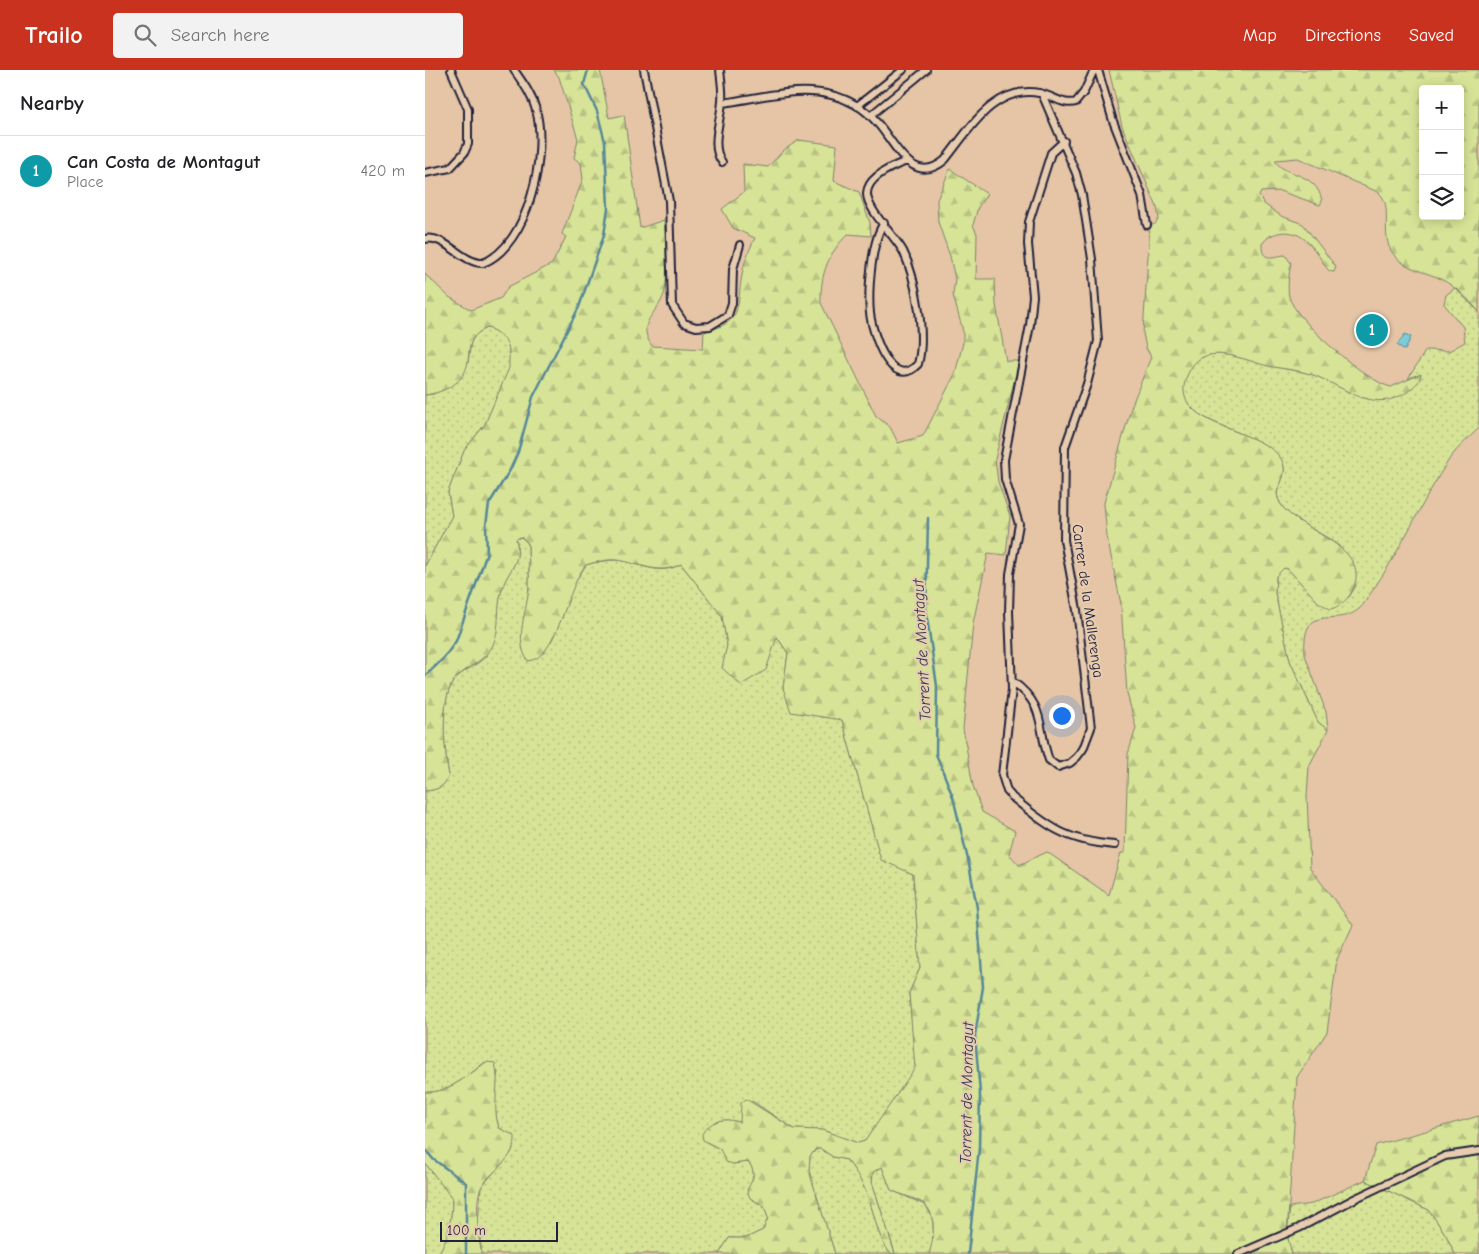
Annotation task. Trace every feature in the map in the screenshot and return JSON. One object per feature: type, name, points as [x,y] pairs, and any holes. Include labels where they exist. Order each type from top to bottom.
[{"type":"street","points":[[425,173],[450,168],[464,153],[467,144],[468,109],[451,70]]},
{"type":"street","points":[[425,239],[437,240],[469,261],[483,263],[502,249],[519,225],[532,196],[540,149],[536,109],[528,90],[514,70]]},
{"type":"street","points":[[644,70],[669,201],[672,305],[684,323],[696,327],[710,326],[728,315],[733,303],[733,269],[740,245]]},
{"type":"street","points":[[720,70],[722,103],[718,118],[718,156],[722,162]]},
{"type":"street","points":[[857,106],[903,70]]},
{"type":"street","points":[[870,116],[926,70]]},
{"type":"street","points":[[722,103],[792,91],[811,91],[831,95],[857,106],[870,116],[907,161],[919,168],[927,168],[939,165],[991,106],[1018,93],[1028,92],[1042,94],[1067,103],[1076,102],[1084,92],[1094,70]]},
{"type":"street","points":[[1098,70],[1113,121],[1142,195],[1147,225]]},
{"type":"street","name":"Carrer de la Mallerenga","points":[[1012,682],[1028,695],[1040,717],[1049,760],[1057,767],[1070,764],[1086,744],[1091,728],[1091,715],[1077,610],[1064,540],[1065,446],[1087,384],[1098,341],[1088,224],[1076,173],[1042,94]]},
{"type":"street","points":[[1063,141],[1051,153],[1029,222],[1028,244],[1033,296],[1030,325],[1004,460],[1005,480],[1019,524],[1010,581],[1012,682],[1002,774],[1007,791],[1022,805],[1059,832],[1075,839],[1115,845]]},
{"type":"street","points":[[884,223],[877,238],[871,281],[871,319],[882,352],[894,368],[906,372],[914,368],[920,357],[921,338],[916,299],[905,256],[884,223],[869,202],[868,188],[877,177],[887,170],[907,161]]},
{"type":"street","points":[[1238,1254],[1299,1228],[1354,1199],[1445,1156],[1479,1151]]},
{"type":"green space","points":[[554,70],[600,70],[609,118],[624,115],[640,228],[664,220],[666,279],[664,294],[649,318],[646,331],[647,338],[652,346],[703,349],[704,332],[726,324],[736,312],[744,265],[755,238],[733,228],[722,209],[744,192],[743,164],[768,167],[784,150],[799,140],[837,145],[834,181],[859,192],[870,223],[871,236],[848,234],[835,249],[824,274],[821,303],[876,416],[890,427],[898,443],[923,436],[955,374],[963,343],[963,331],[953,295],[955,279],[950,256],[938,222],[937,200],[950,169],[987,194],[978,207],[973,225],[977,234],[976,279],[995,279],[996,305],[1006,361],[1019,361],[995,459],[998,482],[1010,516],[1006,555],[988,553],[973,623],[963,729],[973,786],[982,812],[1015,831],[1009,854],[1019,865],[1047,852],[1109,895],[1121,853],[1125,853],[1128,754],[1136,728],[1127,693],[1121,604],[1107,537],[1104,503],[1132,405],[1151,357],[1146,348],[1143,333],[1150,226],[1159,219],[1157,207],[1122,126],[1109,70],[1479,70],[1479,312],[1467,298],[1452,286],[1441,279],[1404,264],[1394,255],[1387,239],[1385,205],[1383,198],[1378,192],[1298,158],[1275,160],[1284,169],[1313,184],[1319,191],[1322,201],[1320,205],[1280,191],[1261,192],[1259,196],[1264,204],[1281,216],[1303,224],[1336,267],[1334,272],[1329,271],[1309,243],[1296,234],[1278,233],[1269,237],[1262,244],[1262,250],[1266,256],[1285,255],[1291,263],[1288,284],[1289,297],[1304,320],[1350,363],[1380,383],[1391,387],[1421,374],[1416,384],[1398,397],[1373,400],[1361,397],[1308,373],[1217,354],[1198,360],[1191,368],[1184,389],[1189,404],[1202,416],[1262,443],[1277,454],[1284,467],[1283,477],[1277,492],[1281,505],[1308,527],[1340,548],[1352,560],[1356,575],[1349,596],[1345,601],[1330,609],[1318,602],[1288,569],[1284,568],[1276,576],[1275,593],[1290,661],[1318,722],[1328,730],[1309,766],[1307,795],[1310,868],[1353,925],[1337,959],[1327,1032],[1297,1077],[1287,1235],[1292,1254],[929,1254],[933,1233],[930,1212],[921,1202],[891,1190],[882,1167],[873,1172],[872,1182],[895,1254],[890,1253],[881,1237],[870,1202],[859,1177],[847,1160],[833,1157],[821,1149],[816,1149],[810,1156],[809,1171],[835,1254],[719,1254],[729,1238],[746,1238],[763,1230],[768,1218],[764,1206],[750,1198],[747,1190],[753,1176],[748,1162],[733,1164],[726,1162],[720,1149],[703,1140],[702,1134],[710,1125],[720,1120],[740,1122],[741,1103],[746,1099],[794,1129],[822,1130],[858,1143],[865,1141],[915,1068],[909,993],[920,968],[913,874],[881,860],[842,720],[791,712],[783,688],[788,653],[777,637],[766,670],[741,685],[722,668],[727,645],[722,616],[681,564],[665,569],[649,568],[613,560],[586,565],[573,588],[555,635],[547,648],[538,657],[528,661],[524,652],[521,634],[529,586],[528,543],[521,537],[516,539],[516,561],[500,596],[497,631],[493,645],[486,655],[456,678],[447,697],[444,724],[449,775],[440,787],[425,791],[425,566],[452,516],[448,492],[464,451],[485,424],[509,368],[509,349],[505,339],[489,327],[482,330],[472,340],[466,369],[458,381],[440,392],[425,395],[425,274],[449,297],[471,310],[501,298],[508,287],[552,264],[566,237],[562,234],[583,179],[581,163],[574,158],[578,139],[559,77]]},
{"type":"green space","points":[[1455,288],[1479,312],[1479,428],[1450,458],[1381,578],[1362,606],[1350,614],[1340,617],[1321,618],[1314,621],[1308,627],[1305,638],[1305,655],[1326,712],[1328,730],[1318,722],[1290,661],[1275,593],[1276,576],[1284,568],[1288,569],[1312,595],[1349,597],[1356,586],[1347,559],[1339,546],[1302,523],[1285,509],[1279,501],[1277,492],[1282,480],[1284,467],[1278,455],[1267,446],[1199,414],[1188,404],[1183,392],[1184,384],[1189,370],[1195,361],[1204,356],[1214,354],[1236,357],[1311,374],[1362,397],[1384,400],[1399,396],[1405,391],[1416,375],[1408,379],[1426,350],[1449,351],[1465,342],[1463,327],[1444,304],[1446,295]]},
{"type":"green space","points":[[489,327],[505,339],[509,349],[510,368],[485,424],[464,451],[448,492],[452,516],[425,566],[425,395],[434,394],[468,363],[471,342],[476,334]]},
{"type":"green space","points":[[521,537],[528,543],[529,576],[523,626],[523,650],[544,653],[563,615],[572,587],[586,565],[613,560],[657,569],[673,568],[681,564],[722,616],[727,645],[723,668],[741,685],[776,636],[788,653],[783,688],[842,720],[881,859],[913,874],[920,968],[909,993],[916,1068],[865,1141],[858,1143],[822,1130],[794,1129],[752,1101],[741,1122],[727,1120],[714,1122],[708,1143],[720,1149],[733,1164],[749,1162],[753,1171],[750,1198],[764,1206],[768,1218],[763,1230],[746,1238],[729,1238],[719,1254],[482,1254],[478,1224],[481,1187],[511,1153],[507,1132],[499,1128],[496,1114],[495,1093],[498,1072],[485,1062],[465,1078],[449,1087],[433,1092],[425,1092],[425,791],[440,787],[449,775],[444,724],[447,697],[456,678],[483,659],[493,644],[502,589],[516,561],[516,539]]},
{"type":"green space","points":[[486,1062],[495,1063],[497,1071],[496,1111],[499,1128],[515,1136],[514,1144],[508,1157],[482,1186],[480,1192],[477,1219],[482,1254],[438,1254],[445,1241],[449,1227],[452,1198],[425,1163],[425,1092],[433,1092],[449,1087],[465,1078]]},
{"type":"green space","points":[[1479,1116],[1479,1254],[1455,1254],[1446,1235],[1429,1210],[1365,1180],[1376,1145]]},
{"type":"green space","points":[[817,1149],[821,1149],[833,1157],[847,1160],[859,1177],[870,1202],[881,1237],[890,1253],[895,1253],[872,1182],[873,1172],[882,1167],[891,1190],[925,1205],[933,1222],[929,1254],[835,1254],[809,1171],[810,1156]]},
{"type":"green space","points":[[425,1163],[452,1198],[449,1227],[445,1241],[438,1254],[425,1254]]},
{"type":"green space","points":[[1365,1180],[1429,1210],[1446,1235],[1455,1254],[1291,1254],[1287,1235],[1290,1207],[1312,1204]]},
{"type":"water","points":[[1405,334],[1411,337],[1405,350],[1397,345]]},
{"type":"waterway","points":[[425,676],[444,658],[456,641],[487,553],[486,525],[489,504],[510,470],[518,452],[533,397],[579,307],[604,235],[608,208],[605,142],[597,111],[584,84],[588,70]]},
{"type":"waterway","name":"Torrent de Montagut","points":[[928,518],[926,611],[937,686],[936,754],[953,797],[969,864],[977,908],[983,987],[975,1035],[980,1093],[979,1148],[968,1254]]},
{"type":"waterway","points":[[425,1149],[433,1159],[466,1183],[466,1254]]},
{"type":"place","name":"Can Costa de Montagut","points":[[1372,330]]}]
